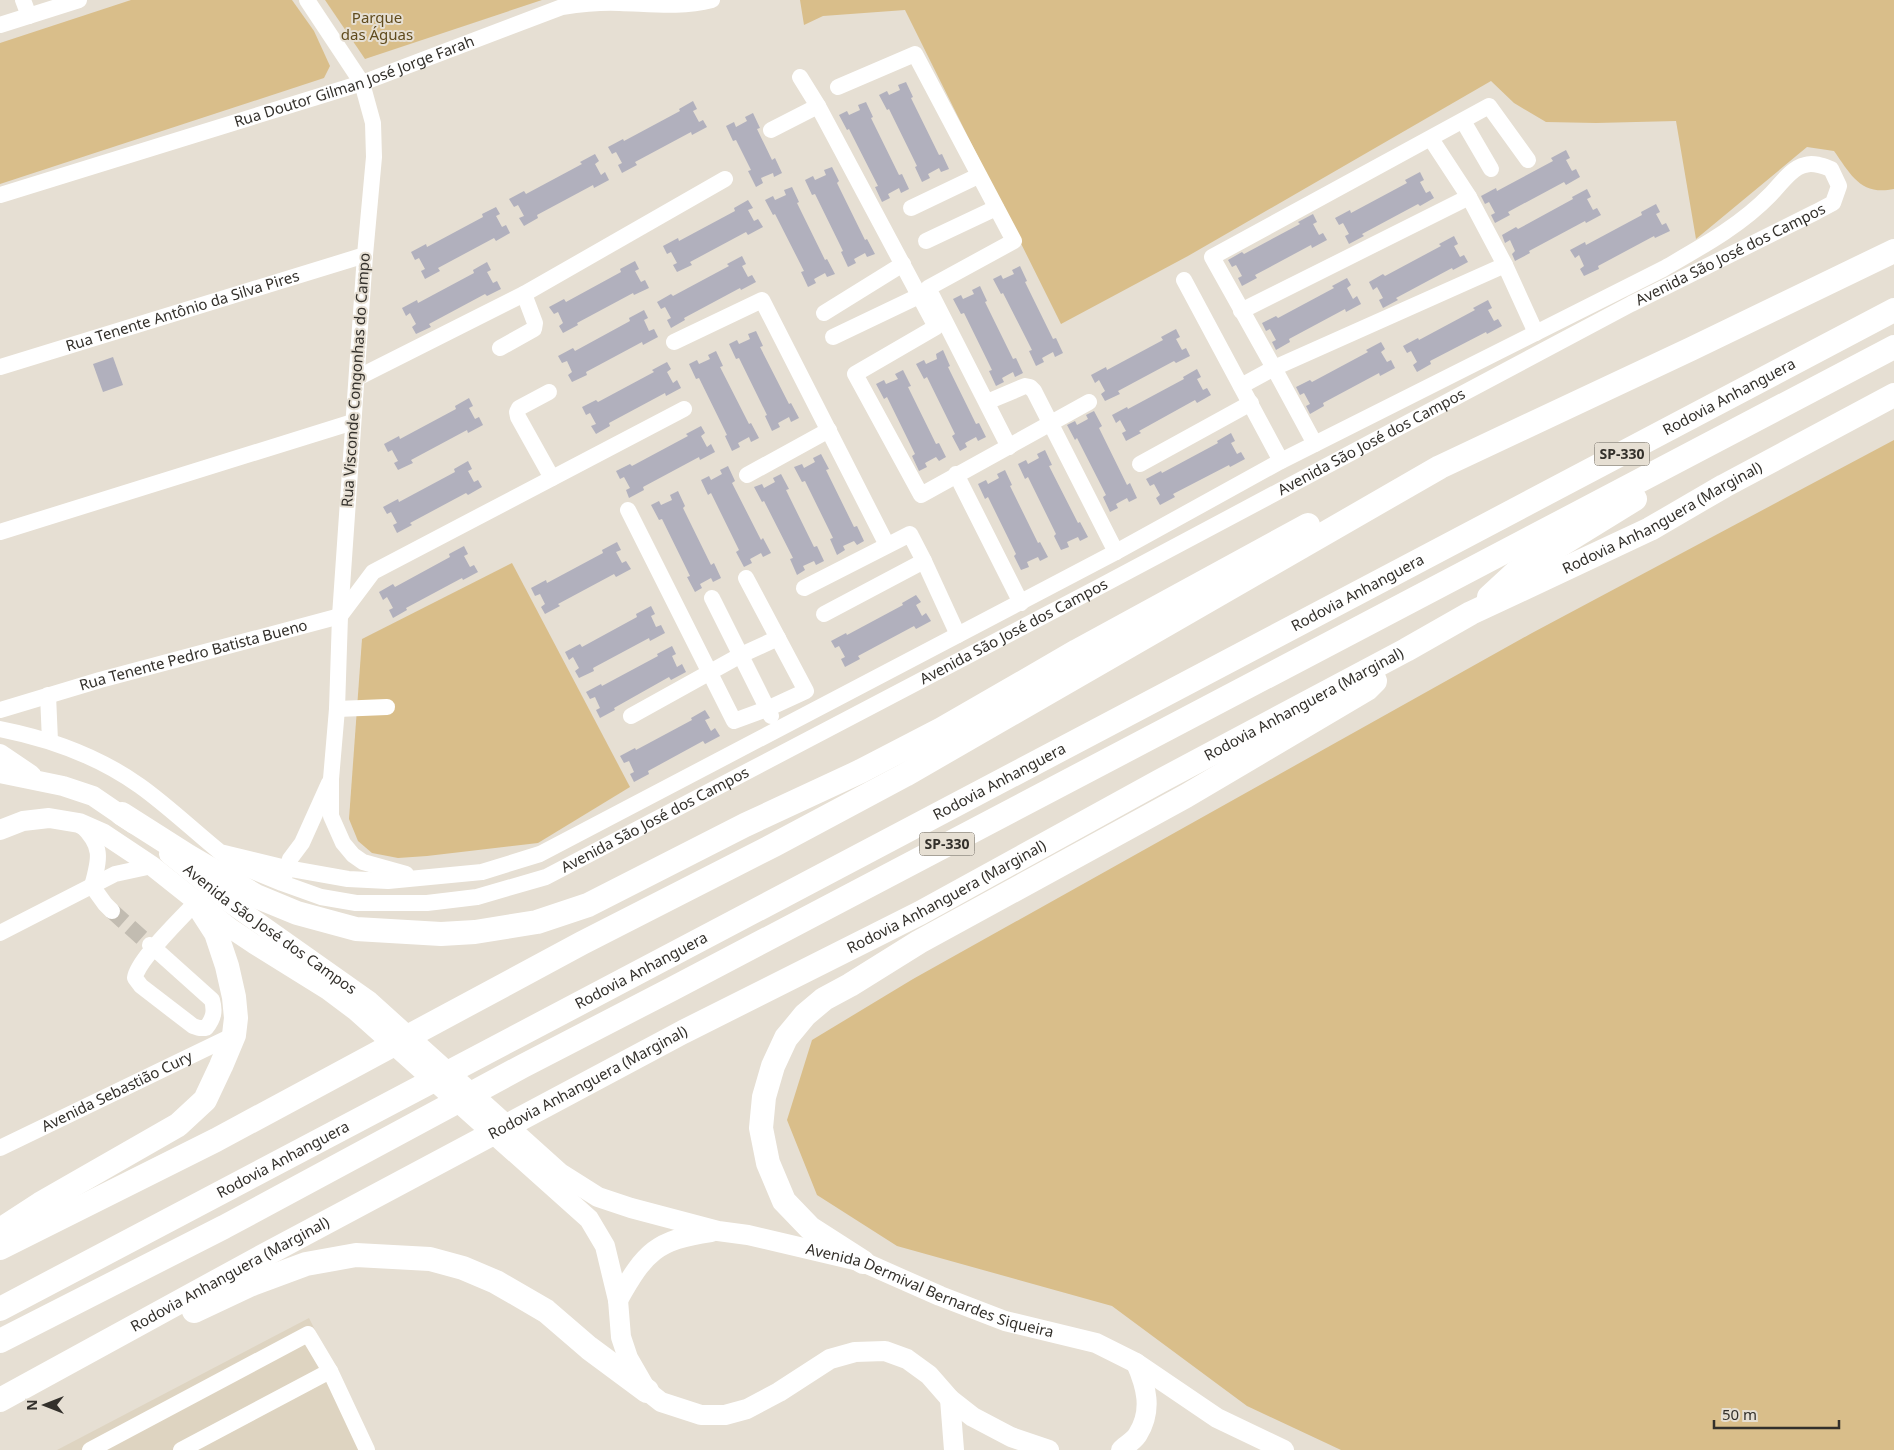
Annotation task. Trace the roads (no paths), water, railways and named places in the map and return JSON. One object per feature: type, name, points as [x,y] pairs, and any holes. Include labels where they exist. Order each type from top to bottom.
[{"type":"highway","points":[[122,814],[256,896],[296,913],[356,928],[441,934],[475,932],[537,922],[588,906],[745,825],[861,771],[942,729],[1077,651],[1328,514],[1440,468],[1894,251]]},
{"type":"highway","name":"Rodovia Anhanguera","points":[[0,1309],[1894,310]]},
{"type":"highway","name":"Rodovia Anhanguera","points":[[0,1341],[224,1227],[523,1066],[1894,347]]},
{"type":"highway","points":[[1471,613],[1515,573],[1560,544],[1863,363]]},
{"type":"highway","name":"Rodovia Anhanguera (Marginal)","points":[[0,1400],[674,1037],[920,913],[1471,613],[1650,529],[1724,486],[1894,395]]},
{"type":"highway","points":[[0,1248],[216,1140],[582,943],[766,850],[896,780],[1440,468]]},
{"type":"highway","points":[[863,1262],[810,1228],[784,1201],[768,1164],[761,1128],[764,1098],[773,1066],[786,1038],[805,1015],[824,999],[919,942],[1186,796],[1367,689],[1406,650]]},
{"type":"highway","points":[[0,1230],[40,1204],[178,1125],[205,1100],[234,1035],[236,1018],[234,997],[227,966],[216,933],[196,902]]},
{"type":"highway","points":[[23,1387],[252,1284],[306,1264],[356,1255],[430,1259],[463,1268],[496,1282],[546,1310],[589,1348],[648,1391]]},
{"type":"main road","points":[[0,754],[33,776],[48,783]]},
{"type":"main road","name":"Avenida São José dos Campos","points":[[0,773],[63,786],[93,796],[122,814],[226,900],[362,1006],[556,1178]]},
{"type":"main road","name":"Avenida São José dos Campos","points":[[0,830],[23,821],[49,818],[79,823],[104,834],[152,866],[196,902],[254,944],[328,990],[362,1006]]},
{"type":"main road","name":"Avenida Dermival Bernardes Siqueira","points":[[556,1178],[598,1197],[631,1208],[718,1231],[765,1238],[863,1262],[940,1296],[1004,1321],[1096,1343],[1136,1363],[1217,1418],[1284,1450]]},
{"type":"main road","points":[[556,1178],[589,1219],[605,1246],[618,1300],[621,1337],[628,1358],[648,1391],[661,1402],[701,1414],[725,1414],[747,1409],[830,1358],[855,1352],[884,1351],[907,1358],[929,1375],[950,1399],[973,1417],[1011,1437],[1050,1450]]},
{"type":"main road","points":[[618,1300],[637,1267],[652,1252],[669,1242],[692,1235],[718,1231]]},
{"type":"main road","points":[[1121,1450],[1138,1435],[1146,1417],[1148,1399],[1145,1384],[1136,1363]]},
{"type":"main road","points":[[950,1399],[954,1450]]},
{"type":"street","points":[[23,0],[29,16]]},
{"type":"street","points":[[0,25],[79,0]]},
{"type":"street","name":"Rua Visconde Congonhas do Campo","points":[[307,0],[362,83],[373,123],[374,157],[365,255],[340,616],[332,816],[342,843],[353,855],[363,862],[424,878]]},
{"type":"street","name":"Rua Doutor Gilman José Jorge Farah","points":[[0,195],[362,83],[562,7],[619,3],[667,6],[698,4],[712,0]]},
{"type":"street","points":[[838,87],[915,54],[978,176],[1014,240],[928,288],[1009,447]]},
{"type":"street","points":[[800,77],[818,106],[936,327],[855,374],[921,495],[1089,402]]},
{"type":"street","points":[[771,130],[818,106]]},
{"type":"street","points":[[1315,444],[1212,257],[1489,106],[1528,160]]},
{"type":"street","points":[[1463,121],[1491,169]]},
{"type":"street","points":[[1431,139],[1469,197],[1505,265],[1536,333]]},
{"type":"street","name":"Avenida São José dos Campos","points":[[0,729],[50,741],[77,751],[109,767],[141,787],[220,852],[284,876],[321,898],[356,903],[427,903],[477,897],[546,877],[1631,304],[1833,203],[1839,186],[1831,169],[1815,164],[1805,164],[1795,170],[1754,212],[1711,241],[1664,268],[1281,461],[1116,552],[540,854],[482,872],[424,878],[388,880],[284,876]]},
{"type":"street","points":[[911,208],[978,176]]},
{"type":"street","points":[[357,378],[524,294],[724,179]]},
{"type":"street","points":[[1241,311],[1469,197]]},
{"type":"street","points":[[926,241],[996,208]]},
{"type":"street","name":"Rua Tenente Antônio da Silva Pires","points":[[0,367],[365,255]]},
{"type":"street","points":[[824,313],[903,264]]},
{"type":"street","points":[[1241,386],[1274,368],[1505,265]]},
{"type":"street","points":[[1184,280],[1281,461]]},
{"type":"street","points":[[500,348],[534,329],[535,323],[524,294]]},
{"type":"street","points":[[833,337],[920,295]]},
{"type":"street","points":[[674,342],[762,300],[887,545]]},
{"type":"street","points":[[986,402],[1025,386],[1030,387],[1034,391],[1116,552]]},
{"type":"street","points":[[548,392],[519,408],[517,412],[552,478]]},
{"type":"street","points":[[1140,464],[1251,403]]},
{"type":"street","points":[[340,616],[373,572],[684,409]]},
{"type":"street","points":[[0,532],[353,422]]},
{"type":"street","points":[[747,475],[829,430]]},
{"type":"street","points":[[956,474],[1021,602]]},
{"type":"street","points":[[628,510],[734,721],[806,691],[746,578]]},
{"type":"street","points":[[804,588],[910,534],[958,635]]},
{"type":"street","points":[[824,614],[924,561]]},
{"type":"street","points":[[712,598],[778,728]]},
{"type":"street","name":"Rua Tenente Pedro Batista Bueno","points":[[0,710],[48,695],[340,616]]},
{"type":"street","points":[[631,716],[710,674],[741,655],[778,638]]},
{"type":"street","points":[[48,695],[50,741]]},
{"type":"street","points":[[337,708],[387,707]]},
{"type":"street","name":"Rua Visconde Congonhas do Campo","points":[[284,876],[290,860],[302,843],[332,779]]},
{"type":"street","points":[[79,823],[90,833],[99,855],[92,886],[112,911]]},
{"type":"street","points":[[0,933],[115,874],[152,866]]},
{"type":"street","points":[[152,947],[212,1000],[215,1010],[212,1021],[206,1028],[193,1026],[141,986],[135,978],[139,966],[152,947],[196,902]]},
{"type":"street","name":"Avenida Sebastião Cury","points":[[0,1148],[234,1035]]},
{"type":"street","points":[[90,1450],[308,1334],[330,1371],[367,1450]]},
{"type":"street","points":[[181,1450],[330,1371]]},
{"type":"tunnel","points":[[112,911],[150,945]]},
{"type":"park label","name":"Parque das Águas","points":[[377,26]]}]
